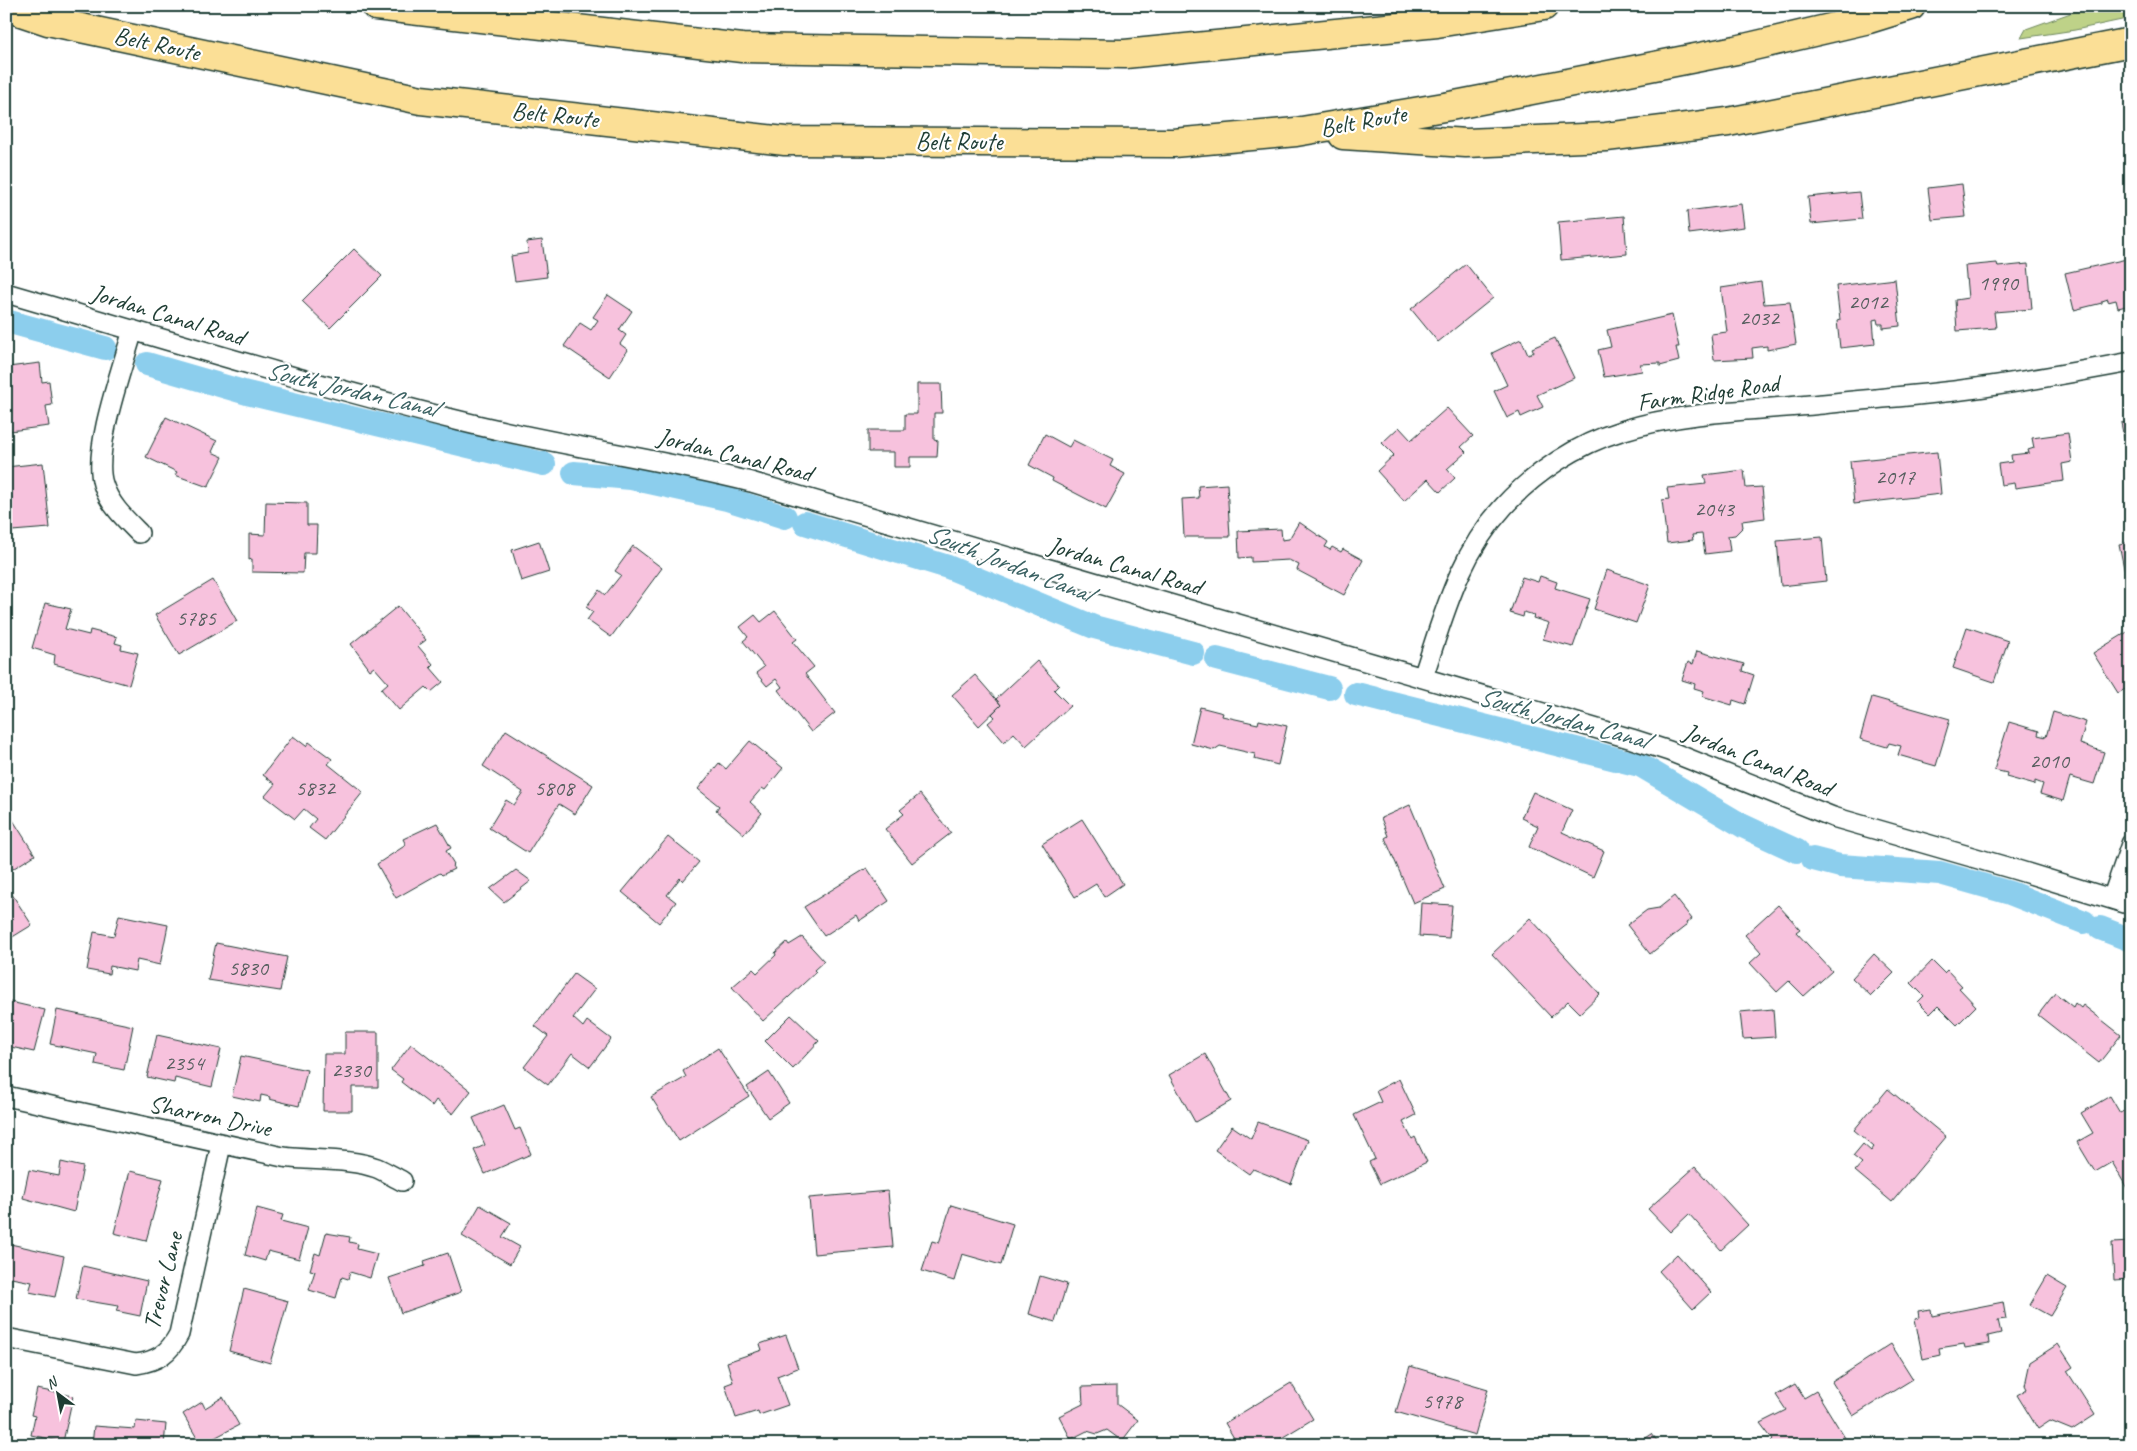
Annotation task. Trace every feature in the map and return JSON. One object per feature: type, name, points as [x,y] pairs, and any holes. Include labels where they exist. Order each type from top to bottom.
[{"type":"highway","points":[[376,6],[742,48],[1125,54],[1437,23],[1544,6]]},
{"type":"highway","name":"Belt Route","points":[[6,7],[48,21],[421,100],[784,141],[1173,143],[1296,132],[1603,77],[1736,50],[1869,19],[1911,6]]},
{"type":"highway","points":[[1296,132],[1466,143],[1606,137],[1728,122],[2131,42]]},
{"type":"street","name":"Jordan Canal Road","points":[[6,293],[246,365],[460,421],[699,469],[751,482],[1219,620],[1423,677],[1669,751],[1833,818],[2131,905]]},
{"type":"street","points":[[133,330],[102,443],[100,468],[102,484],[110,500],[120,514],[139,533]]},
{"type":"street","name":"Farm Ridge Road","points":[[1423,677],[1453,586],[1467,556],[1485,529],[1505,505],[1529,483],[1556,462],[1587,445],[1619,431],[1678,419],[1983,387],[2131,362]]},
{"type":"street","points":[[2112,899],[2131,844]]},
{"type":"street","name":"Sharron Drive","points":[[6,1096],[221,1145],[283,1157],[314,1161],[347,1162],[376,1168],[402,1181]]},
{"type":"street","name":"Trevor Lane","points":[[6,1338],[136,1364],[150,1362],[162,1356],[172,1347],[179,1334],[221,1145]]},
{"type":"green space","points":[[2090,6],[2131,6],[2131,18],[2075,30],[2021,38],[2026,29]]},
{"type":"building","points":[[1962,184],[1966,217],[1932,220],[1928,188]]},
{"type":"building","points":[[1859,192],[1862,219],[1811,224],[1808,197]]},
{"type":"building","points":[[1741,204],[1744,227],[1689,234],[1687,211]]},
{"type":"building","points":[[1624,216],[1627,254],[1561,260],[1558,222]]},
{"type":"building","points":[[542,240],[547,277],[515,281],[511,256],[528,253],[527,242]]},
{"type":"building","points":[[354,249],[382,276],[330,328],[302,301]]},
{"type":"building","points":[[2131,258],[2131,305],[2118,308],[2116,300],[2108,302],[2108,299],[2102,301],[2102,303],[2074,310],[2065,273]]},
{"type":"building","points":[[1997,263],[1998,267],[2028,264],[2032,309],[1994,312],[1996,328],[1957,331],[1955,300],[1968,298],[1965,266]]},
{"type":"building","points":[[1466,264],[1493,298],[1438,342],[1411,309]]},
{"type":"building","points":[[1895,279],[1900,326],[1883,328],[1883,324],[1878,324],[1877,319],[1873,320],[1875,344],[1840,348],[1837,321],[1840,320],[1836,286]]},
{"type":"building","points":[[1761,282],[1764,304],[1790,302],[1796,344],[1767,350],[1767,346],[1752,348],[1753,358],[1714,360],[1711,334],[1727,332],[1721,288]]},
{"type":"building","points":[[608,295],[632,311],[619,330],[626,335],[620,344],[628,350],[610,377],[564,346],[580,323],[591,330],[598,320],[593,317]]},
{"type":"building","points":[[1672,315],[1679,347],[1676,347],[1679,361],[1660,366],[1660,363],[1640,364],[1642,371],[1604,377],[1598,350],[1611,347],[1607,330]]},
{"type":"building","points":[[1555,338],[1574,378],[1537,395],[1543,407],[1521,417],[1519,412],[1507,418],[1494,391],[1507,385],[1492,353],[1521,339],[1528,355],[1534,352],[1532,348]]},
{"type":"building","points":[[40,363],[42,382],[49,381],[52,405],[46,406],[49,426],[10,431],[10,428],[6,428],[8,367]]},
{"type":"building","points":[[917,384],[941,384],[942,413],[934,413],[934,440],[938,441],[937,457],[910,457],[910,467],[894,467],[894,452],[868,452],[868,430],[905,430],[905,414],[917,414]]},
{"type":"building","points":[[1447,408],[1473,436],[1461,447],[1466,452],[1447,469],[1455,478],[1440,492],[1428,479],[1404,501],[1377,471],[1394,455],[1382,443],[1399,427],[1411,440]]},
{"type":"building","points":[[166,417],[217,441],[212,452],[223,457],[208,487],[175,475],[177,472],[146,457]]},
{"type":"building","points":[[2131,421],[2131,447],[2126,448],[2121,423]]},
{"type":"building","points":[[2068,433],[2072,462],[2062,464],[2064,481],[2015,488],[2014,483],[2001,485],[1998,464],[2012,462],[2011,455],[2029,453],[2028,450],[2034,448],[2032,438]]},
{"type":"building","points":[[1045,434],[1069,447],[1073,440],[1113,460],[1110,466],[1125,474],[1106,509],[1052,481],[1053,478],[1029,465]]},
{"type":"building","points":[[1937,452],[1941,494],[1854,504],[1850,461]]},
{"type":"building","points":[[43,463],[50,528],[12,531],[9,506],[6,506],[6,467]]},
{"type":"building","points":[[1744,470],[1746,488],[1762,487],[1765,518],[1742,521],[1743,527],[1735,535],[1728,536],[1730,551],[1705,554],[1702,534],[1692,535],[1693,540],[1667,543],[1662,500],[1669,499],[1667,488],[1706,484],[1704,475]]},
{"type":"building","points":[[1227,484],[1230,537],[1184,537],[1182,499],[1199,498],[1198,486]]},
{"type":"building","points":[[266,502],[307,503],[307,525],[317,525],[316,553],[304,553],[303,573],[252,572],[252,559],[249,560],[249,534],[265,535]]},
{"type":"building","points":[[1299,522],[1328,542],[1325,547],[1330,550],[1332,547],[1341,552],[1343,549],[1363,560],[1344,595],[1297,570],[1299,565],[1289,560],[1251,562],[1251,557],[1239,558],[1238,531],[1281,529],[1282,540],[1289,539]]},
{"type":"building","points":[[1822,537],[1826,581],[1781,586],[1777,541]]},
{"type":"building","points":[[539,541],[549,572],[521,581],[512,550]]},
{"type":"building","points":[[2131,542],[2131,577],[2126,578],[2119,544]]},
{"type":"building","points":[[633,546],[662,568],[611,637],[587,620],[593,612],[586,607],[599,590],[605,595],[621,575],[615,571]]},
{"type":"building","points":[[1607,570],[1650,585],[1636,623],[1594,609]]},
{"type":"building","points":[[1540,576],[1557,582],[1555,588],[1590,599],[1573,647],[1543,639],[1549,623],[1533,618],[1534,615],[1524,612],[1523,617],[1510,613],[1522,577],[1538,582]]},
{"type":"building","points":[[213,580],[237,621],[179,655],[155,615]]},
{"type":"building","points":[[45,603],[71,609],[65,629],[89,635],[90,630],[117,637],[115,643],[122,645],[121,649],[138,653],[129,685],[54,664],[55,655],[32,648]]},
{"type":"building","points":[[398,606],[426,640],[418,646],[433,664],[430,667],[443,682],[431,692],[426,687],[399,710],[381,689],[388,683],[374,667],[370,670],[351,644]]},
{"type":"building","points":[[775,611],[797,639],[793,642],[814,667],[805,674],[835,713],[811,732],[778,690],[782,687],[776,679],[767,686],[756,673],[764,667],[743,641],[748,637],[740,627],[755,615],[761,622]]},
{"type":"building","points":[[1967,627],[2008,641],[1994,682],[1953,668]]},
{"type":"building","points":[[2129,631],[2131,686],[2118,693],[2093,653]]},
{"type":"building","points":[[1697,651],[1744,664],[1742,671],[1754,675],[1745,704],[1733,700],[1732,705],[1702,696],[1704,691],[1694,688],[1695,684],[1682,680],[1688,662],[1693,664]]},
{"type":"building","points":[[1037,661],[1059,685],[1054,690],[1070,706],[1026,746],[1014,733],[1004,742],[988,723],[995,717],[992,714],[1001,705],[996,699]]},
{"type":"building","points":[[975,675],[1001,705],[979,726],[952,695]]},
{"type":"building","points":[[1872,697],[1950,719],[1936,766],[1898,755],[1901,746],[1889,743],[1887,747],[1860,739]]},
{"type":"building","points":[[1200,707],[1223,713],[1222,716],[1258,724],[1259,720],[1287,726],[1278,765],[1254,759],[1255,754],[1220,746],[1214,750],[1191,744]]},
{"type":"building","points":[[2053,712],[2086,722],[2080,744],[2104,752],[2094,784],[2070,777],[2063,801],[2040,794],[2043,784],[2035,781],[2035,785],[2006,777],[2007,773],[1994,770],[2009,722],[2039,731],[2038,735],[2046,737]]},
{"type":"building","points":[[506,730],[593,785],[575,814],[559,804],[528,853],[489,828],[506,800],[514,805],[523,792],[483,766]]},
{"type":"building","points":[[293,736],[306,746],[309,742],[332,759],[328,764],[363,792],[325,840],[309,828],[316,819],[304,809],[295,819],[265,796],[275,784],[263,775]]},
{"type":"building","points":[[750,741],[783,768],[765,790],[762,788],[750,802],[762,813],[744,834],[716,810],[719,806],[698,789],[719,763],[726,769]]},
{"type":"building","points":[[1533,792],[1572,810],[1562,832],[1604,851],[1593,877],[1529,847],[1538,826],[1521,818]]},
{"type":"building","points":[[920,794],[951,833],[912,863],[885,829],[904,814],[900,810]]},
{"type":"building","points":[[1410,805],[1445,889],[1413,903],[1385,838],[1388,836],[1381,818]]},
{"type":"building","points":[[11,817],[35,855],[6,873],[6,821]]},
{"type":"building","points":[[1082,819],[1123,884],[1104,897],[1096,884],[1075,897],[1042,844]]},
{"type":"building","points":[[437,823],[451,848],[446,851],[454,864],[452,866],[454,869],[442,875],[440,873],[396,898],[377,864],[406,845],[403,839]]},
{"type":"building","points":[[668,837],[699,862],[683,881],[680,878],[667,895],[676,902],[659,923],[622,892]]},
{"type":"building","points":[[867,868],[889,901],[859,921],[856,915],[824,936],[804,907]]},
{"type":"building","points":[[516,870],[531,881],[504,902],[490,889]]},
{"type":"building","points":[[6,885],[32,925],[6,941]]},
{"type":"building","points":[[1674,896],[1692,919],[1650,954],[1627,925],[1647,910],[1659,908]]},
{"type":"building","points":[[1421,903],[1452,905],[1449,938],[1419,936]]},
{"type":"building","points":[[1778,905],[1800,929],[1796,932],[1832,971],[1804,996],[1789,981],[1777,992],[1750,963],[1761,953],[1745,935]]},
{"type":"building","points":[[119,915],[168,925],[160,965],[137,960],[135,971],[110,966],[109,974],[87,970],[94,932],[114,936]]},
{"type":"building","points":[[1530,918],[1600,994],[1580,1013],[1568,1001],[1551,1017],[1492,954]]},
{"type":"building","points":[[802,937],[824,961],[814,970],[816,972],[763,1021],[732,987],[753,969],[757,973],[787,942],[789,945]]},
{"type":"building","points":[[216,943],[287,957],[280,991],[208,980]]},
{"type":"building","points":[[1874,954],[1894,973],[1871,996],[1852,978]]},
{"type":"building","points":[[1932,961],[1944,973],[1947,970],[1962,986],[1959,988],[1976,1006],[1957,1025],[1938,1006],[1930,1014],[1918,1002],[1924,996],[1911,983]]},
{"type":"building","points":[[574,974],[595,989],[573,1018],[583,1027],[587,1021],[611,1039],[590,1067],[572,1053],[548,1085],[524,1067],[548,1036],[535,1026]]},
{"type":"building","points":[[2055,993],[2073,1007],[2075,1003],[2081,1008],[2083,1005],[2121,1035],[2099,1063],[2038,1015]]},
{"type":"building","points":[[6,1001],[45,1010],[34,1052],[6,1046]]},
{"type":"building","points":[[1773,1009],[1775,1037],[1743,1039],[1740,1012]]},
{"type":"building","points":[[57,1010],[133,1026],[124,1070],[95,1064],[97,1054],[50,1044]]},
{"type":"building","points":[[791,1015],[819,1041],[793,1069],[765,1041]]},
{"type":"building","points":[[345,1032],[378,1032],[378,1087],[352,1087],[352,1111],[323,1111],[324,1054],[345,1054]]},
{"type":"building","points":[[157,1035],[221,1049],[212,1087],[175,1078],[174,1083],[147,1077]]},
{"type":"building","points":[[411,1044],[471,1091],[453,1114],[436,1100],[432,1106],[401,1082],[403,1079],[391,1070]]},
{"type":"building","points":[[718,1048],[749,1096],[679,1141],[651,1097],[686,1077],[683,1071]]},
{"type":"building","points":[[1205,1054],[1231,1101],[1195,1122],[1169,1075]]},
{"type":"building","points":[[241,1056],[307,1070],[299,1106],[269,1099],[270,1097],[261,1095],[260,1102],[232,1096]]},
{"type":"building","points":[[769,1072],[789,1103],[768,1118],[747,1087]]},
{"type":"building","points":[[1399,1079],[1416,1115],[1403,1122],[1412,1139],[1415,1137],[1427,1162],[1380,1184],[1369,1162],[1375,1159],[1354,1115],[1381,1102],[1376,1091]]},
{"type":"building","points":[[1888,1089],[1946,1137],[1892,1202],[1855,1171],[1862,1163],[1853,1156],[1863,1144],[1871,1151],[1874,1147],[1854,1130]]},
{"type":"building","points":[[2110,1096],[2120,1113],[2131,1107],[2131,1189],[2128,1190],[2112,1162],[2095,1172],[2077,1142],[2093,1133],[2081,1113]]},
{"type":"building","points":[[504,1105],[515,1130],[520,1128],[531,1154],[485,1174],[474,1150],[485,1145],[473,1118]]},
{"type":"building","points":[[1258,1122],[1308,1140],[1291,1184],[1253,1169],[1249,1174],[1215,1150],[1232,1126],[1251,1139]]},
{"type":"building","points":[[61,1162],[83,1167],[74,1212],[23,1198],[29,1170],[59,1176]]},
{"type":"building","points":[[1695,1167],[1748,1225],[1721,1250],[1689,1214],[1670,1232],[1648,1209]]},
{"type":"building","points":[[130,1171],[163,1179],[146,1241],[114,1233]]},
{"type":"building","points":[[888,1191],[893,1247],[814,1254],[809,1198]]},
{"type":"building","points":[[480,1205],[511,1223],[502,1237],[520,1247],[510,1264],[462,1236]]},
{"type":"building","points":[[951,1205],[1013,1224],[1001,1265],[962,1254],[954,1281],[922,1271],[932,1241],[939,1243]]},
{"type":"building","points":[[257,1208],[283,1215],[281,1221],[308,1228],[299,1259],[268,1251],[265,1261],[245,1255]]},
{"type":"building","points":[[326,1233],[350,1237],[349,1242],[358,1244],[357,1249],[377,1254],[370,1278],[350,1272],[348,1279],[342,1277],[336,1298],[309,1290],[315,1271],[310,1270],[315,1253],[320,1255]]},
{"type":"building","points":[[2131,1242],[2131,1279],[2114,1280],[2112,1243]]},
{"type":"building","points":[[6,1243],[64,1256],[55,1297],[29,1292],[32,1282],[6,1277]]},
{"type":"building","points":[[448,1253],[461,1292],[401,1313],[389,1278],[425,1266],[424,1261]]},
{"type":"building","points":[[1677,1254],[1711,1292],[1693,1309],[1659,1271]]},
{"type":"building","points":[[83,1266],[147,1281],[140,1316],[116,1311],[118,1306],[76,1299]]},
{"type":"building","points":[[1040,1276],[1067,1284],[1055,1322],[1029,1314]]},
{"type":"building","points":[[2047,1276],[2067,1288],[2050,1316],[2030,1305]]},
{"type":"building","points":[[244,1289],[288,1301],[270,1363],[229,1351]]},
{"type":"building","points":[[2003,1302],[2006,1319],[1998,1320],[2001,1333],[1988,1336],[1989,1344],[1965,1348],[1964,1344],[1939,1348],[1940,1355],[1923,1359],[1915,1319],[1919,1318],[1918,1311],[1931,1309],[1932,1316]]},
{"type":"building","points":[[786,1335],[798,1368],[777,1376],[788,1405],[759,1415],[758,1411],[736,1418],[725,1385],[733,1382],[727,1362],[762,1350],[760,1344]]},
{"type":"building","points":[[1891,1344],[1913,1379],[1853,1416],[1832,1382]]},
{"type":"building","points":[[2058,1344],[2073,1367],[2067,1371],[2095,1415],[2072,1430],[2050,1421],[2038,1429],[2017,1395],[2027,1389],[2025,1385],[2030,1362]]},
{"type":"building","points":[[1410,1366],[1488,1389],[1475,1435],[1396,1412]]},
{"type":"building","points":[[1291,1383],[1313,1419],[1270,1445],[1238,1445],[1225,1423]]},
{"type":"building","points":[[1795,1384],[1804,1398],[1816,1391],[1845,1438],[1834,1444],[1832,1442],[1822,1445],[1820,1442],[1816,1445],[1773,1445],[1771,1442],[1773,1440],[1760,1423],[1786,1410],[1776,1395]]},
{"type":"building","points":[[1117,1386],[1117,1404],[1138,1420],[1122,1441],[1107,1430],[1097,1434],[1087,1431],[1071,1439],[1059,1416],[1083,1404],[1082,1387]]},
{"type":"building","points":[[37,1389],[73,1396],[63,1442],[31,1435],[35,1416],[31,1415]]},
{"type":"building","points":[[223,1397],[239,1425],[201,1445],[183,1414],[202,1402],[205,1408]]},
{"type":"building","points":[[136,1421],[166,1424],[164,1445],[92,1445],[94,1426],[135,1429]]},
{"type":"building","points":[[1652,1434],[1660,1445],[1635,1445]]},
{"type":"waterway","name":"South Jordan Canal","points":[[6,321],[105,348]]},
{"type":"waterway","name":"South Jordan Canal","points":[[147,364],[247,393],[544,464]]},
{"type":"waterway","name":"South Jordan Canal","points":[[574,473],[631,478],[727,499],[785,517]]},
{"type":"waterway","name":"South Jordan Canal","points":[[805,523],[948,567],[1094,627],[1193,653]]},
{"type":"waterway","name":"South Jordan Canal","points":[[1217,659],[1329,688]]},
{"type":"waterway","name":"South Jordan Canal","points":[[1356,694],[1640,765],[1743,826],[1797,851]]},
{"type":"waterway","name":"South Jordan Canal","points":[[1813,859],[1840,866],[1940,873],[2010,893],[2084,922]]},
{"type":"waterway","name":"South Jordan Canal","points":[[2100,928],[2131,940]]}]
